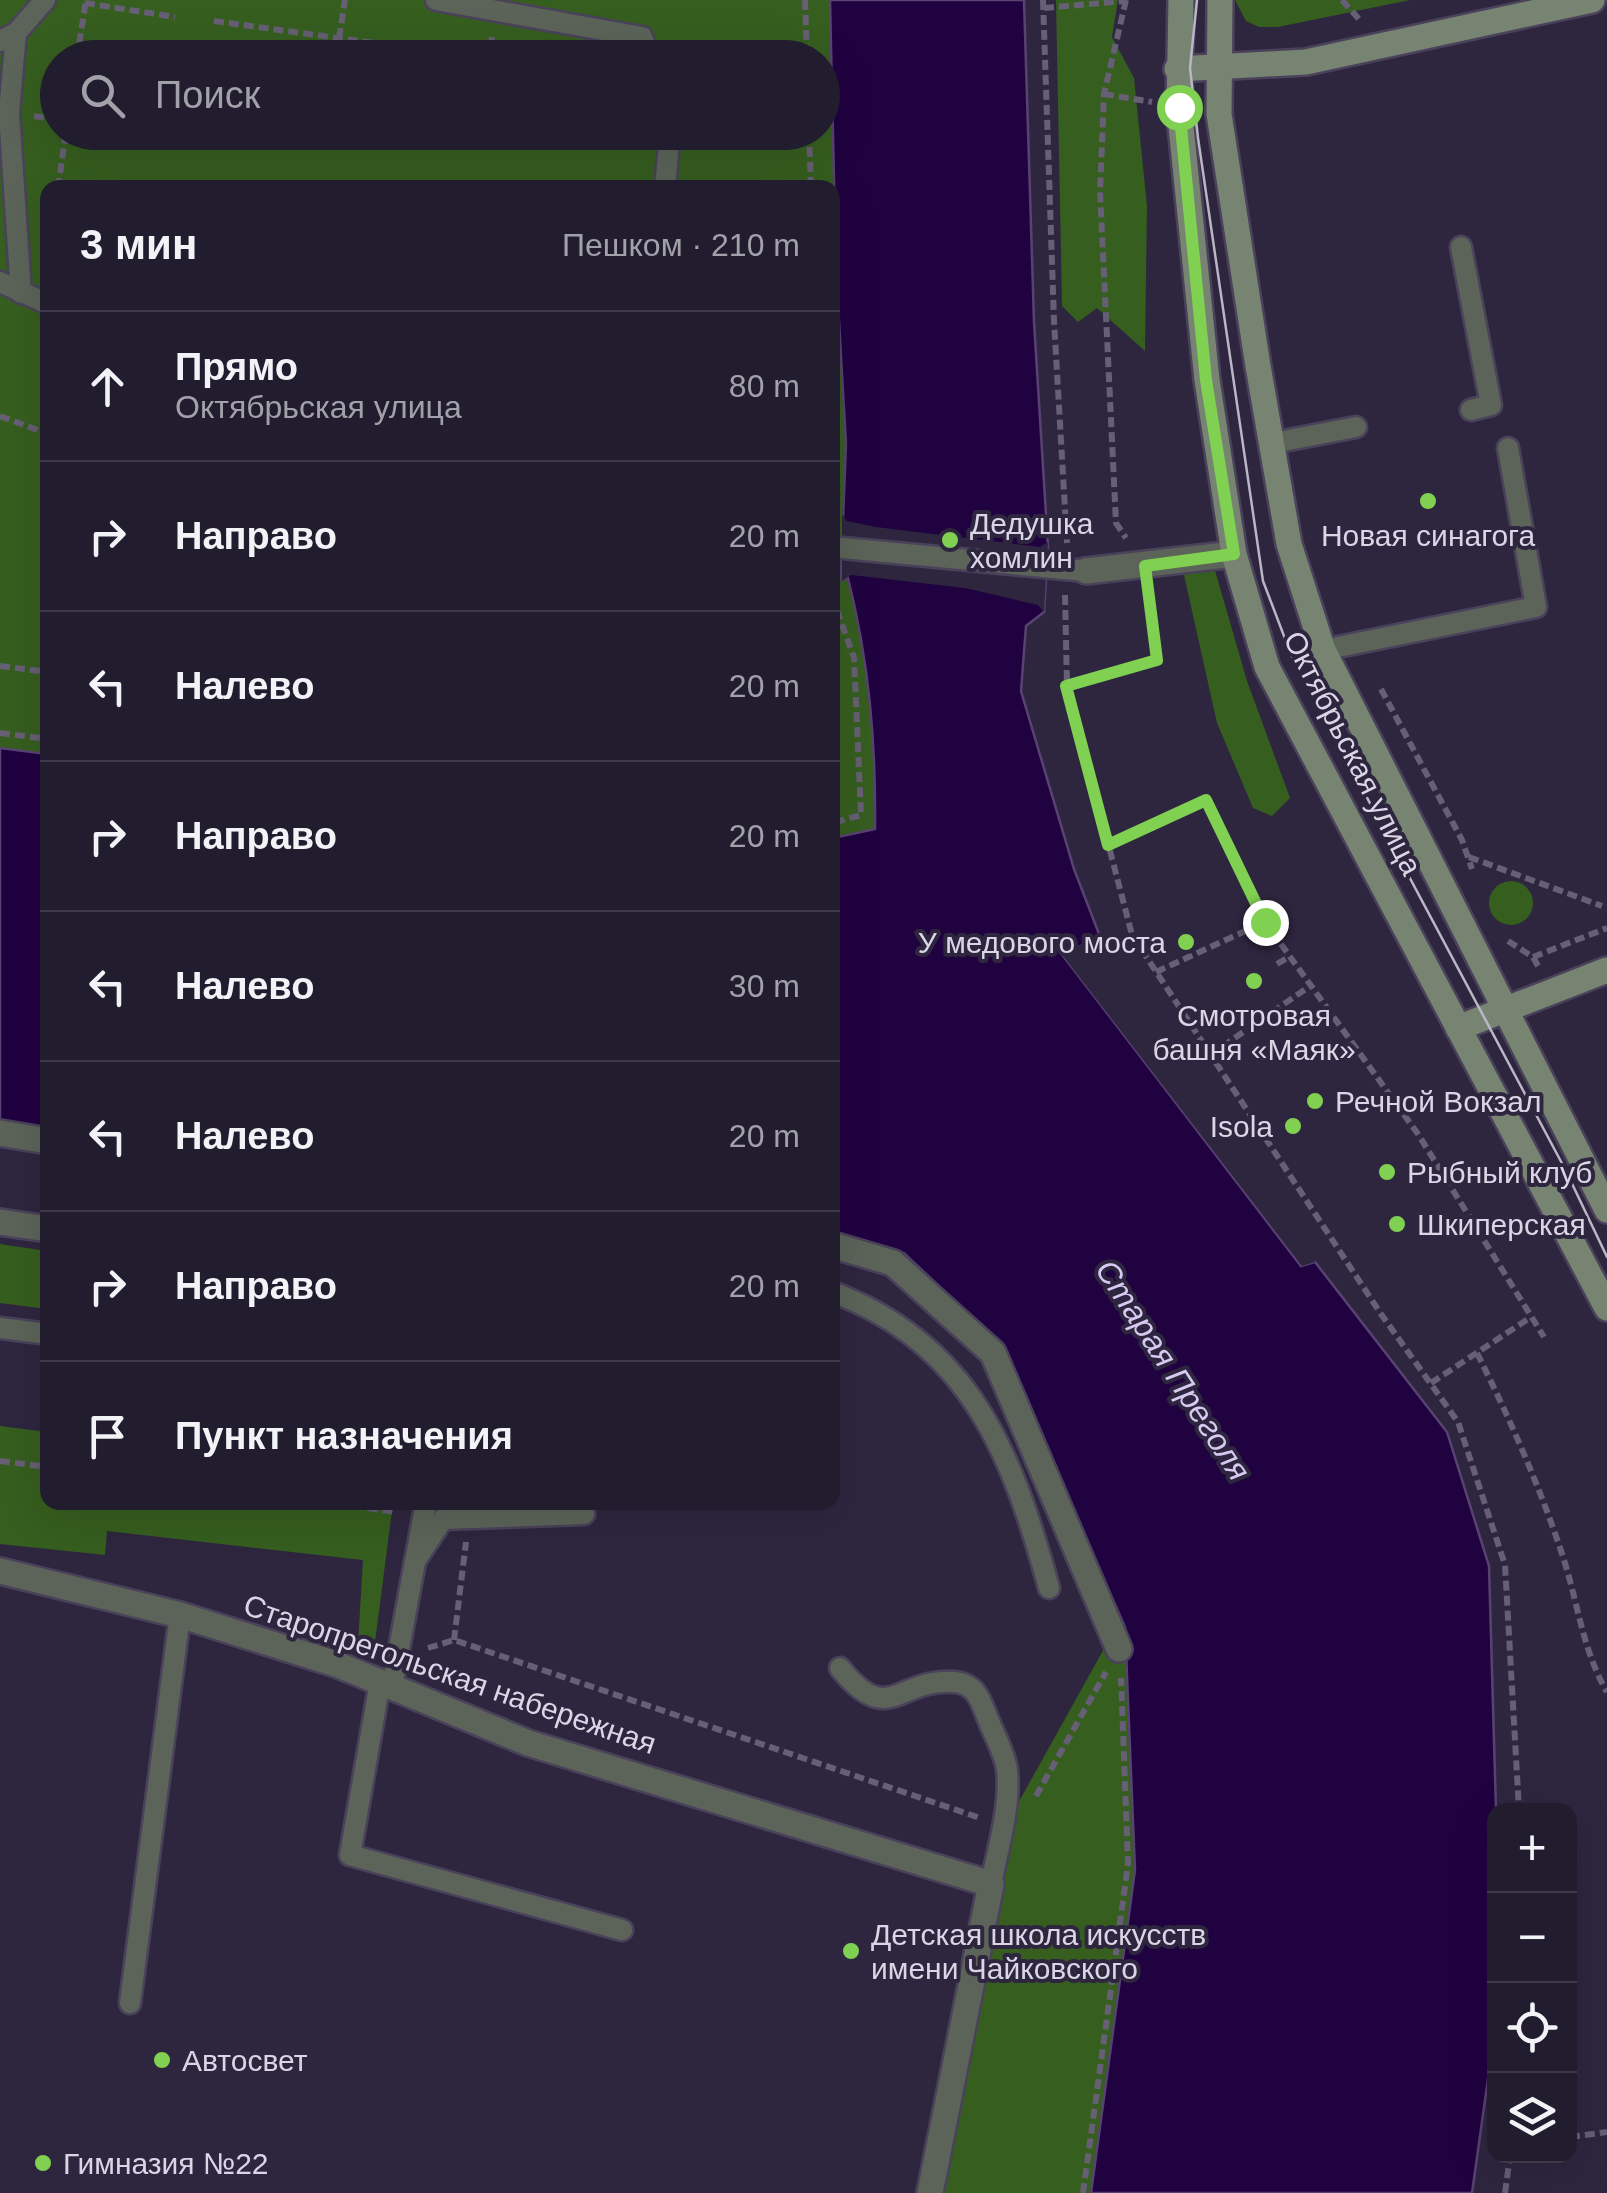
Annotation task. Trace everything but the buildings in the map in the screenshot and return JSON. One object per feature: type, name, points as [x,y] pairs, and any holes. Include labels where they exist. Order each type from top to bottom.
[{"type":"main road","name":"Октябрьская улица","points":[[1181,0],[1177,69],[1206,380],[1234,554],[1267,667],[1607,1308]]},
{"type":"main road","name":"Октябрьская улица","points":[[1220,0],[1219,114],[1289,544],[1323,650],[1607,1210]]},
{"type":"main road","points":[[1177,69],[1306,62],[1592,0]]},
{"type":"main road","points":[[1458,1028],[1607,970]]},
{"type":"street","points":[[1077,570],[1234,554]]},
{"type":"street","points":[[0,1133],[40,1140]]},
{"type":"street","points":[[0,1222],[40,1228]]},
{"type":"street","points":[[840,1247],[893,1263],[993,1353],[1119,1649]]},
{"type":"street","name":"Старопрегольская набережная","points":[[0,1571],[180,1615],[386,1684],[528,1742],[991,1884]]},
{"type":"street","points":[[930,2193],[991,1884]]},
{"type":"lane","points":[[21,293],[8,37],[45,0]]},
{"type":"lane","points":[[436,0],[643,40]]},
{"type":"lane","points":[[666,180],[668,150]]},
{"type":"lane","points":[[1461,248],[1491,405],[1471,410]]},
{"type":"lane","points":[[0,282],[40,301]]},
{"type":"lane","points":[[1272,443],[1356,427]]},
{"type":"lane","points":[[1323,650],[1536,607],[1508,448]]},
{"type":"lane","points":[[840,548],[1077,570]]},
{"type":"lane","points":[[840,1296],[895,1325],[933,1354],[975,1398],[1010,1460],[1048,1588]]},
{"type":"lane","points":[[0,1328],[40,1333]]},
{"type":"lane","points":[[425,1510],[398,1656],[386,1684],[350,1855],[622,1930]]},
{"type":"lane","points":[[417,1558],[443,1519],[470,1515],[584,1514]]},
{"type":"lane","points":[[130,2003],[180,1615]]},
{"type":"lane","points":[[840,1668],[859,1692],[875,1698],[936,1683],[959,1682],[978,1692],[1007,1768],[1003,1826],[991,1884]]},
{"type":"path","points":[[339,38],[345,0]]},
{"type":"path","points":[[805,0],[806,40]]},
{"type":"path","points":[[1066,686],[1157,660],[1145,566],[1116,523],[1100,192],[1104,94],[1126,0],[1043,4],[1054,321],[1067,546]]},
{"type":"path","points":[[1342,0],[1359,19]]},
{"type":"path","points":[[80,40],[86,2],[175,17]]},
{"type":"path","points":[[214,21],[353,40]]},
{"type":"path","points":[[59,180],[63,150]]},
{"type":"path","points":[[809,150],[810,180]]},
{"type":"path","points":[[0,416],[40,431]]},
{"type":"path","points":[[1077,570],[1062,617],[1066,686],[1132,935],[1458,1422],[1505,1565],[1518,1803]]},
{"type":"path","points":[[840,619],[854,658],[861,815],[840,821]]},
{"type":"path","points":[[1357,642],[1474,875]]},
{"type":"path","points":[[0,666],[40,671]]},
{"type":"path","points":[[0,733],[40,738]]},
{"type":"path","points":[[1108,845],[1206,800],[1265,922],[1418,1134],[1544,1336]]},
{"type":"path","points":[[1468,857],[1602,906]]},
{"type":"path","points":[[1156,972],[1265,922]]},
{"type":"path","points":[[1533,956],[1607,928]]},
{"type":"path","points":[[1500,936],[1533,956],[1553,990]]},
{"type":"path","points":[[1276,964],[1290,957]]},
{"type":"path","points":[[1210,1055],[1310,986]]},
{"type":"path","points":[[1430,1383],[1532,1317]]},
{"type":"path","points":[[1477,1352],[1511,1422],[1551,1525],[1588,1654],[1607,1692]]},
{"type":"path","points":[[0,1462],[40,1467]]},
{"type":"path","points":[[384,1510],[407,1513]]},
{"type":"path","points":[[454,1640],[470,1515]]},
{"type":"path","points":[[398,1656],[454,1640],[1003,1826],[1023,1819],[1119,1649]]},
{"type":"path","points":[[1083,2193],[1128,1864],[1119,1649]]},
{"type":"path","points":[[1577,2136],[1607,2132]]},
{"type":"path","points":[[1505,2193],[1509,2163]]},
{"type":"green space","points":[[0,0],[830,0],[831,40],[40,40],[40,150],[833,150],[834,180],[40,180],[40,753],[0,748]]},
{"type":"green space","points":[[1056,0],[1118,0],[1112,37],[1134,78],[1147,206],[1145,351],[1097,308],[1078,322],[1062,306]]},
{"type":"green space","points":[[1235,0],[1410,0],[1278,27],[1259,27],[1246,21]]},
{"type":"green space","points":[[840,339],[846,445],[841,572],[848,577],[866,671],[875,829],[840,836]]},
{"type":"green space","points":[[1214,567],[1247,681],[1290,798],[1272,816],[1253,808],[1217,723],[1184,575]]},
{"type":"green space","points":[[1511,881],[1527,887],[1533,903],[1527,919],[1511,925],[1495,919],[1489,903],[1495,887]]},
{"type":"green space","points":[[0,1244],[40,1250],[40,1308],[0,1303]]},
{"type":"green space","points":[[0,1426],[40,1431],[40,1510],[392,1510],[374,1650],[358,1644],[363,1560],[107,1531],[105,1555],[0,1544]]},
{"type":"green space","points":[[1125,1627],[1135,1870],[1091,2193],[930,2193],[1012,1814],[1105,1647]]},
{"type":"water","name":"Старая Преголя","points":[[830,0],[1024,0],[1034,322],[1048,547],[1044,612],[1026,626],[1021,691],[1074,869],[1101,939],[1061,953],[1301,1266],[1315,1262],[1447,1432],[1489,1566],[1496,1803],[1487,1803],[1487,2086],[1472,2193],[1091,2193],[1135,1870],[1125,1627],[1001,1345],[904,1253],[840,1235],[840,836],[875,829],[875,797],[866,671],[848,578],[842,581],[841,572],[846,444],[840,338],[840,180],[834,180],[833,150],[840,150],[840,40],[831,40]]},
{"type":"water","points":[[0,748],[40,753],[40,1134],[0,1127]]},
{"type":"pier","points":[[842,514],[847,521],[876,527],[1040,547],[1048,542],[1044,612],[1038,605],[965,588],[851,575],[842,581]]},
{"type":"pier","points":[[1101,939],[1103,944],[1069,955],[1303,1261],[1312,1258],[1315,1262],[1302,1266],[1060,952]]},
{"type":"tram line","points":[[1197,0],[1190,68],[1263,581],[1292,657],[1565,1169],[1607,1257]]},
{"type":"place","name":"Новая синагога","points":[[1428,501]]},
{"type":"place","name":"Дедушка хомлин","points":[[950,540]]},
{"type":"place","name":"У медового моста","points":[[1186,942]]},
{"type":"place","name":"Смотровая башня «Маяк»","points":[[1254,981]]},
{"type":"place","name":"Речной Вокзал","points":[[1315,1101]]},
{"type":"place","name":"Isola","points":[[1293,1126]]},
{"type":"place","name":"Рыбный клуб","points":[[1387,1172]]},
{"type":"place","name":"Шкиперская","points":[[1397,1224]]},
{"type":"place","name":"Детская школа искусств имени Чайковского","points":[[851,1951]]},
{"type":"place","name":"Автосвет","points":[[162,2060]]},
{"type":"place","name":"Гимназия №22","points":[[43,2163]]},
{"type":"route","points":[[1179,107],[1206,380],[1234,554],[1145,566],[1157,660],[1066,686],[1108,845],[1206,800],[1265,922]]}]
